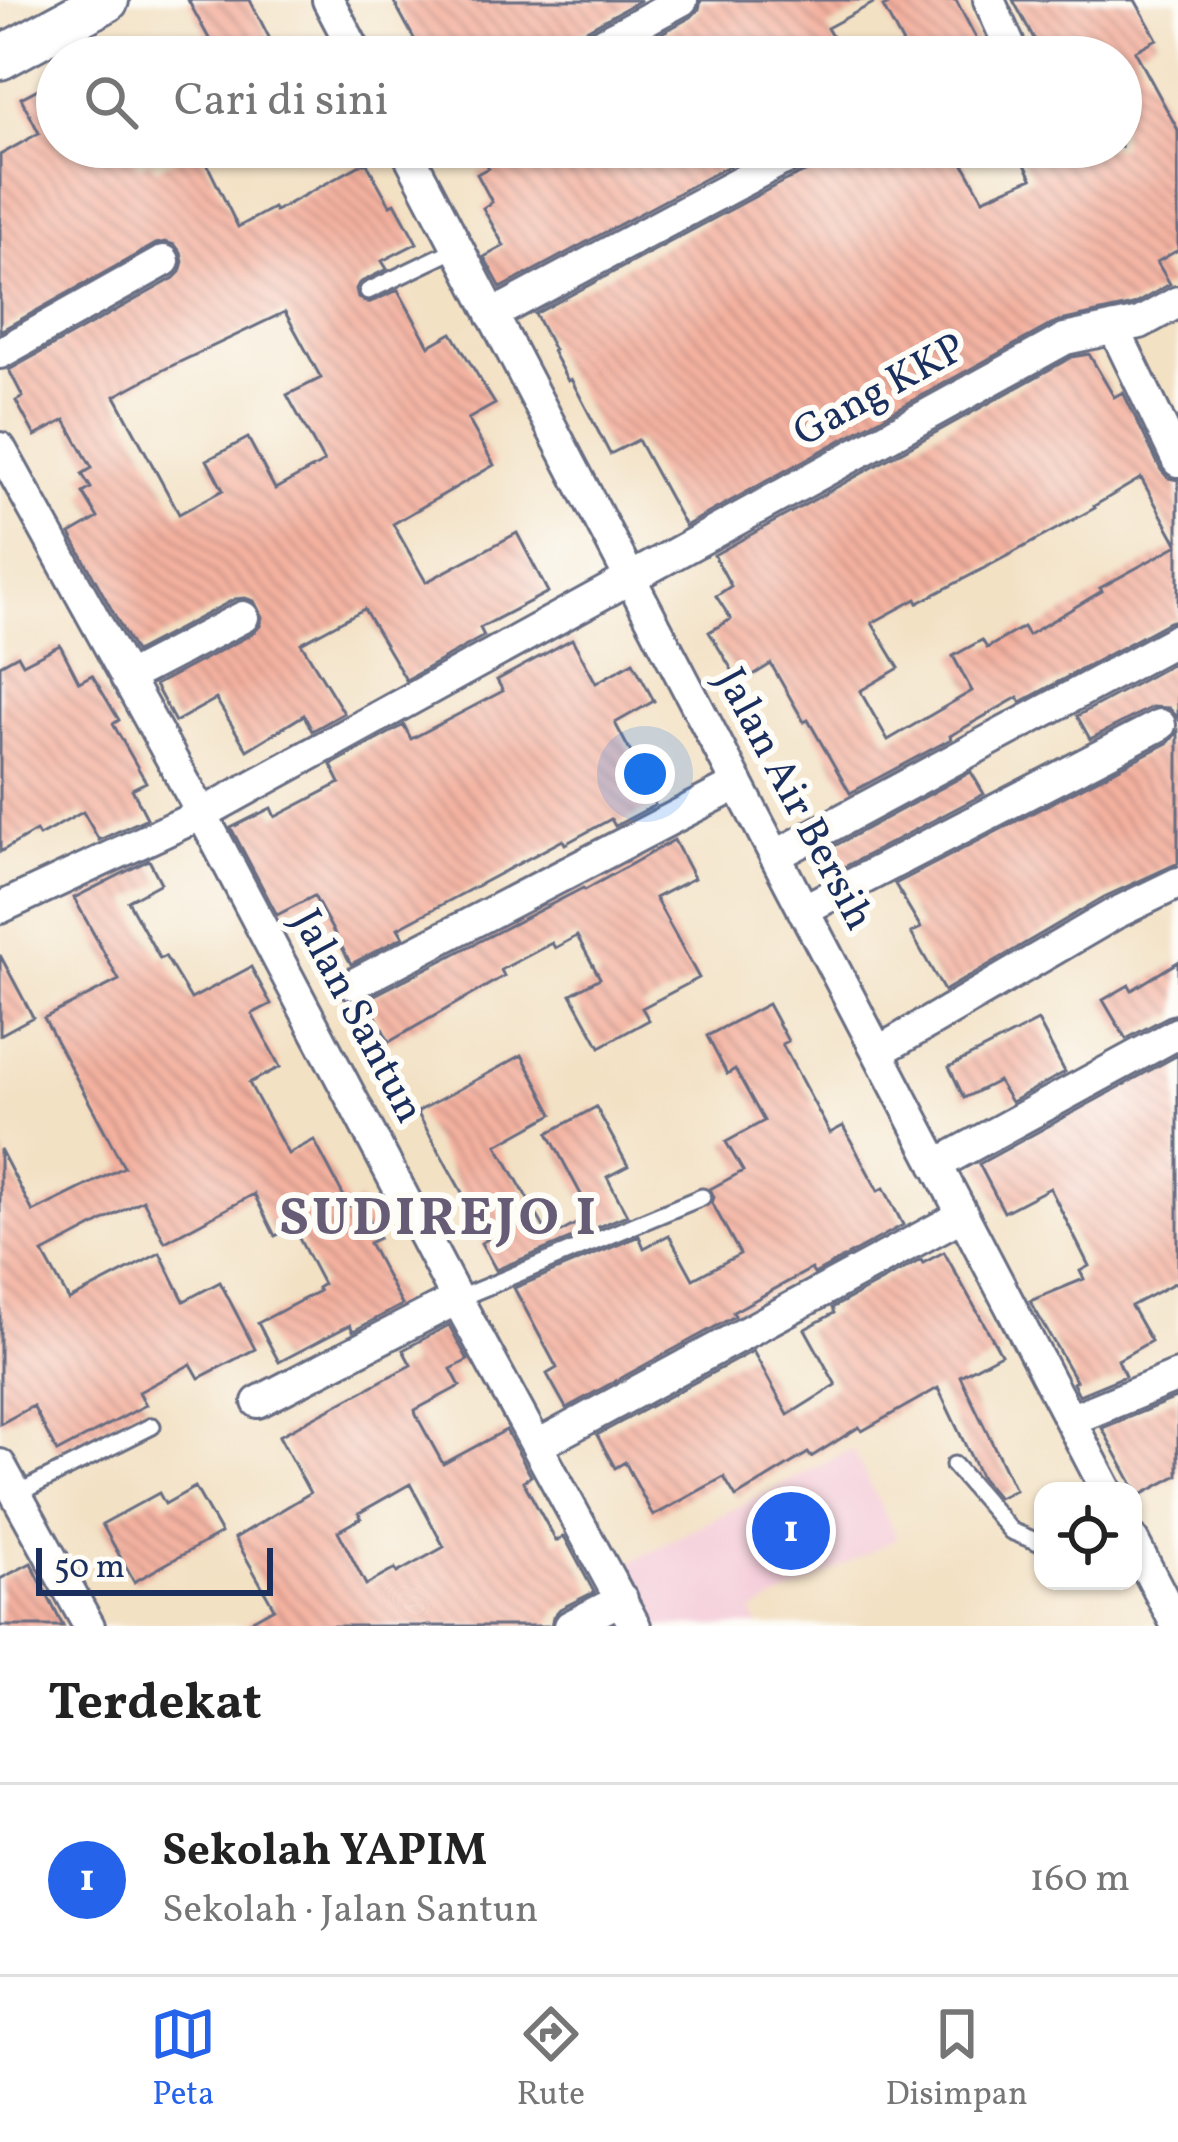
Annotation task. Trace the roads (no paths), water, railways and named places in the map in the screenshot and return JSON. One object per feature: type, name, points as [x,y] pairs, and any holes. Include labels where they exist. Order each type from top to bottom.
[{"type":"main road","points":[[41,36],[107,0]]},
{"type":"main road","points":[[0,58],[36,38]]},
{"type":"street","points":[[328,0],[347,36]]},
{"type":"street","points":[[616,36],[682,0]]},
{"type":"street","points":[[989,0],[1004,36]]},
{"type":"street","name":"Jalan Air Bersih","points":[[417,168],[1102,1482]]},
{"type":"street","points":[[492,314],[767,168]]},
{"type":"street","points":[[0,353],[164,261]]},
{"type":"street","name":"Gang KKP","points":[[0,908],[202,814],[1066,339],[1140,323],[1178,302]]},
{"type":"street","points":[[1114,328],[1178,460]]},
{"type":"street","name":"Jalan Santun","points":[[0,448],[202,814],[628,1612]]},
{"type":"street","points":[[127,678],[243,616]]},
{"type":"street","points":[[775,856],[1178,639]]},
{"type":"street","points":[[803,910],[1160,724]]},
{"type":"street","points":[[354,983],[737,784]]},
{"type":"street","points":[[878,1052],[1114,914],[1178,883]]},
{"type":"street","points":[[936,1165],[1178,1033]]},
{"type":"street","points":[[538,1444],[963,1216]]},
{"type":"street","points":[[258,1402],[457,1299]]},
{"type":"street","points":[[1070,1420],[1178,1376]]},
{"type":"street","points":[[0,1465],[8,1498],[89,1626]]},
{"type":"street","points":[[1142,1558],[1177,1626]]},
{"type":"street","points":[[570,1626],[628,1612]]},
{"type":"lane","points":[[368,291],[458,248]]},
{"type":"lane","points":[[457,1299],[702,1197]]},
{"type":"lane","points":[[8,1498],[152,1426]]},
{"type":"lane","points":[[954,1465],[1011,1531],[1034,1540]]},
{"type":"place","name":"Sekolah YAPIM","points":[[791,1531]]},
{"type":"district","name":"SUDIREJO I","points":[[439,1220]]}]
